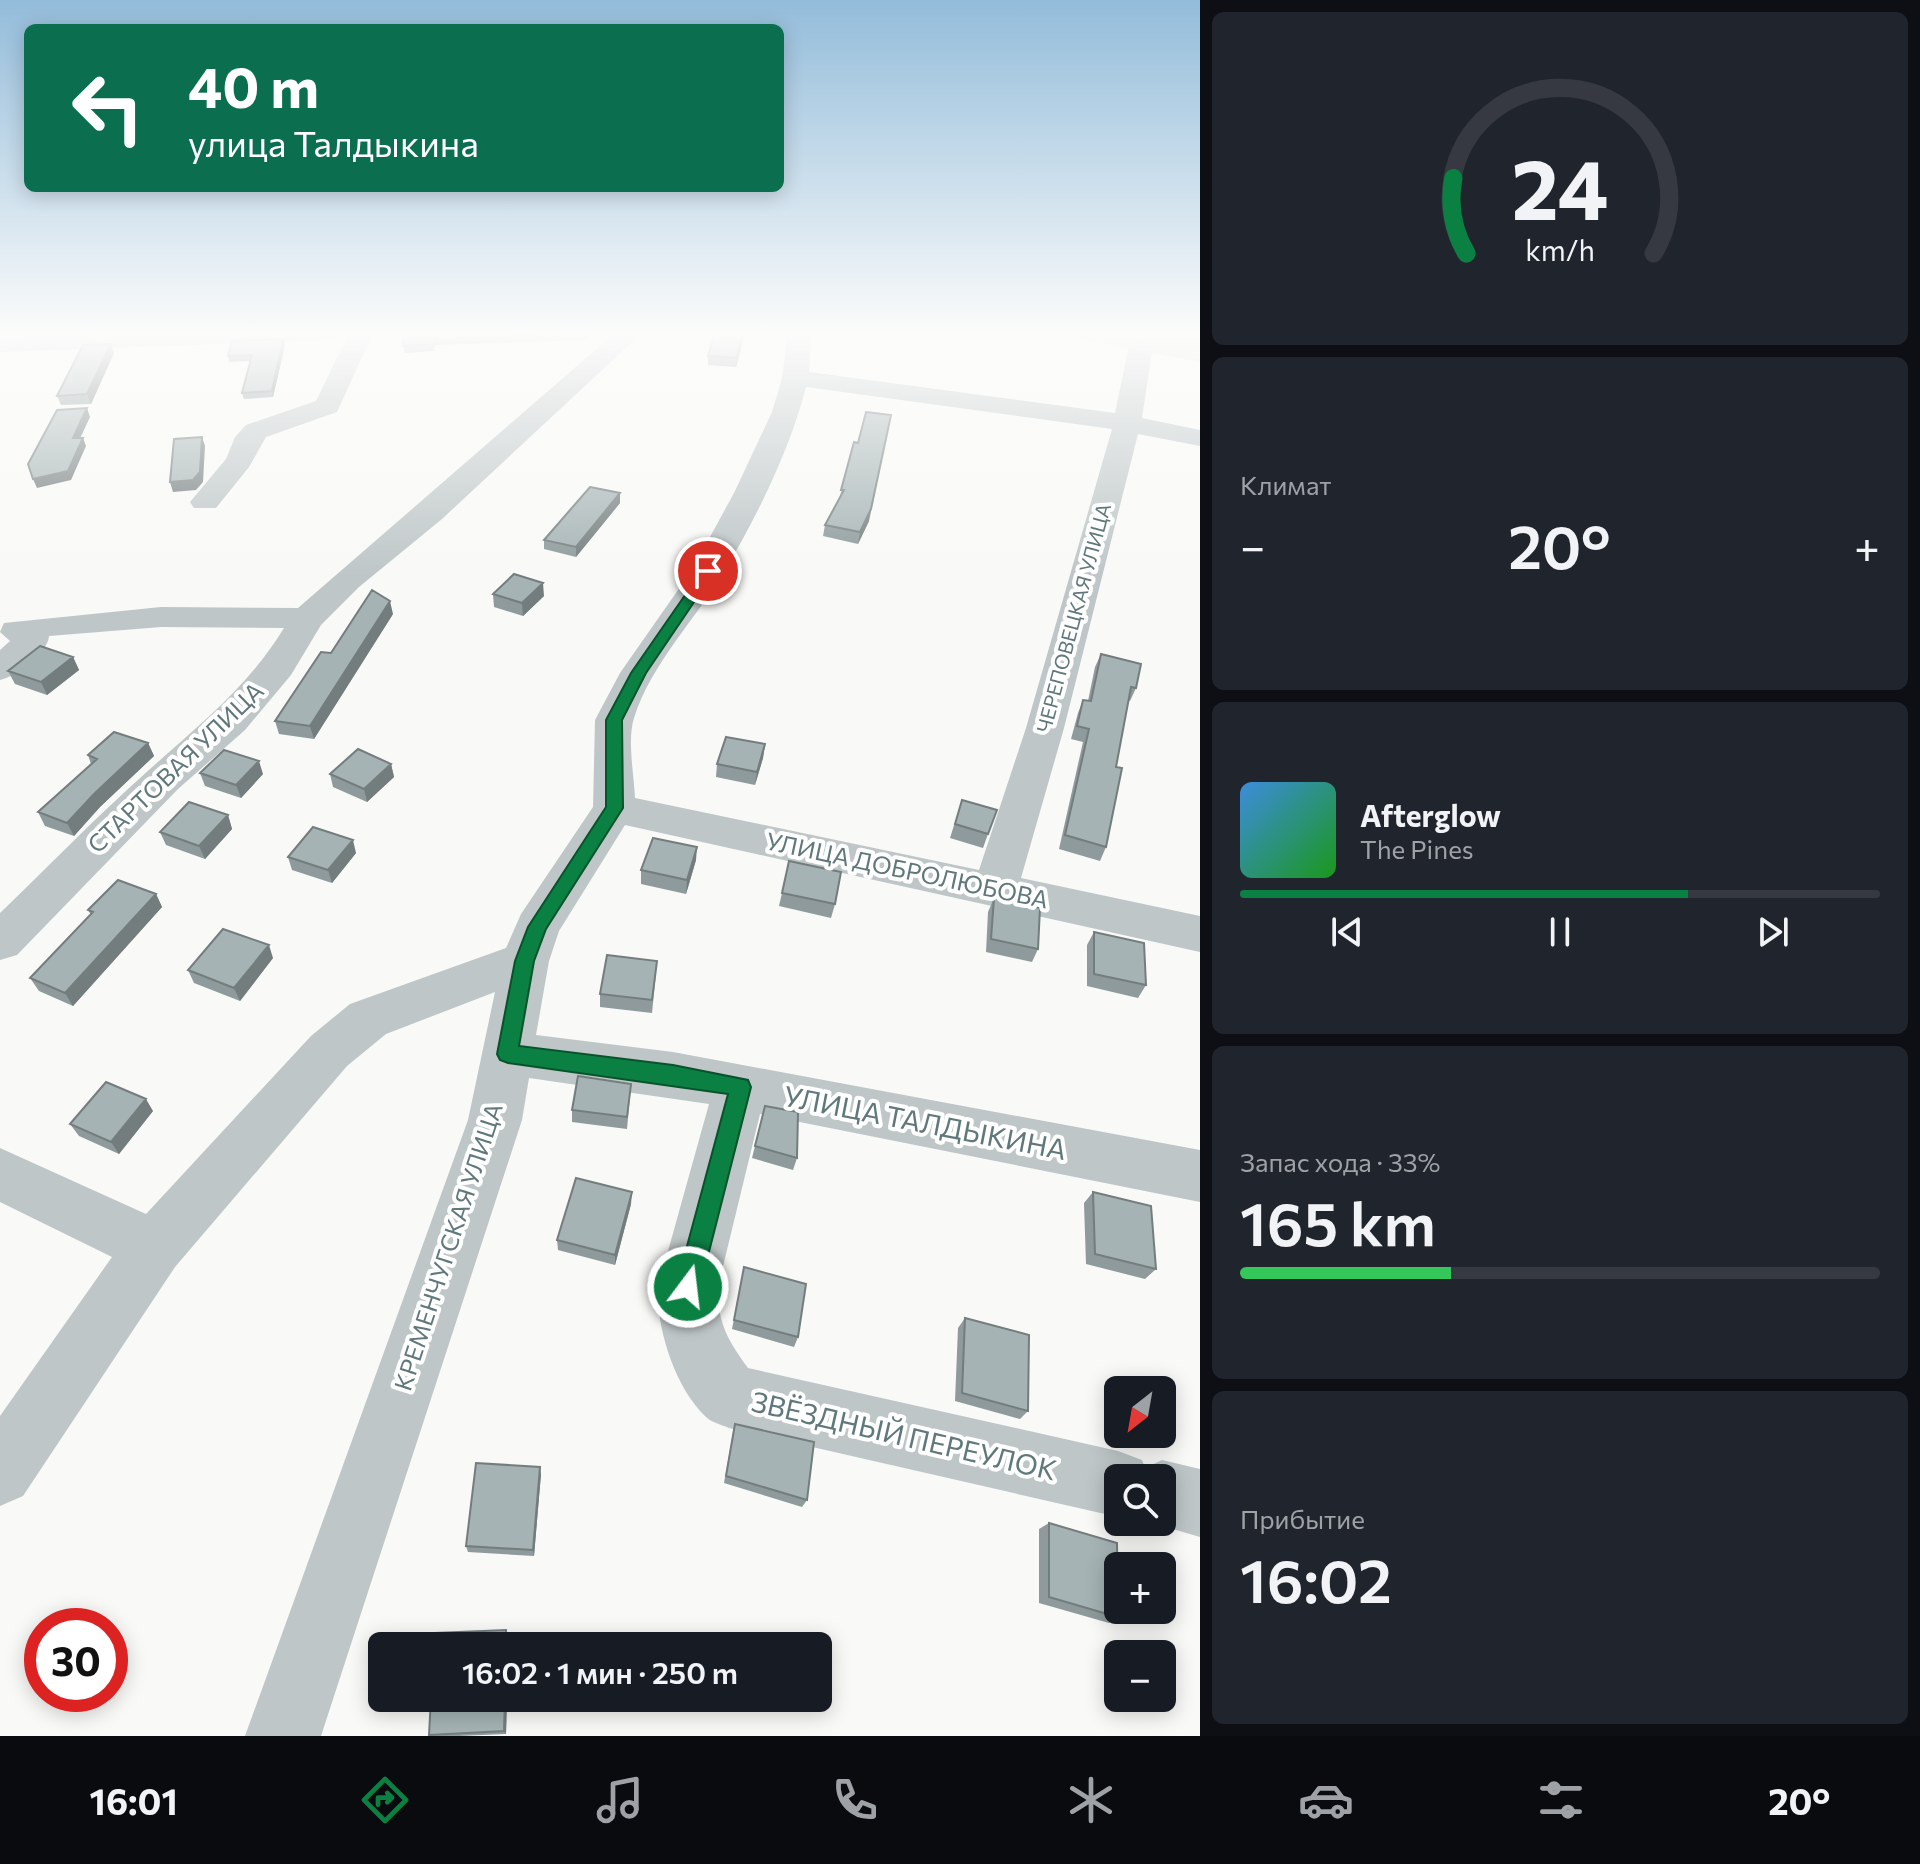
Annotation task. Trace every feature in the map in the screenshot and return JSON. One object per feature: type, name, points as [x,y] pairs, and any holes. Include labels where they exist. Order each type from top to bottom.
[{"type":"street","points":[[205,502],[239,461],[249,437],[256,431],[304,414]]},
{"type":"street","name":"СТАРТОВАЯ УЛИЦА","points":[[0,942],[164,779],[231,721],[278,667],[307,619],[347,580],[431,512],[540,414]]},
{"type":"street","points":[[614,808],[614,720],[624,695],[716,557],[785,414]]},
{"type":"street","points":[[1083,414],[1200,438]]},
{"type":"street","name":"ЧЕРЕПОВЕЦКАЯ УЛИЦА","points":[[995,889],[1045,728],[1129,414]]},
{"type":"street","points":[[8,627],[219,613],[307,619]]},
{"type":"street","points":[[0,669],[33,639],[8,627]]},
{"type":"street","name":"УЛИЦА ДОБРОЛЮБОВА","points":[[614,808],[1200,934]]},
{"type":"street","name":"КРЕМЕНЧУГСКАЯ УЛИЦА","points":[[283,1736],[495,1120],[525,961],[537,927],[614,808]]},
{"type":"street","points":[[0,1473],[154,1247],[329,1051],[368,1019],[525,961]]},
{"type":"street","name":"УЛИЦА ТАЛДЫКИНА","points":[[508,1054],[673,1074],[1200,1176]]},
{"type":"street","name":"ЗВЁЗДНЫЙ ПЕРЕУЛОК","points":[[740,1087],[688,1287],[685,1315],[694,1346],[729,1396],[1104,1481]]},
{"type":"street","points":[[0,1174],[154,1247]]},
{"type":"street","points":[[1176,1497],[1200,1503]]},
{"type":"building","points":[[55,414],[84,414],[73,438],[83,438],[68,471],[33,479],[28,464]]},
{"type":"building","points":[[865,414],[891,415],[871,509],[860,532],[825,525],[844,490],[841,490],[854,442],[858,443]]},
{"type":"building","points":[[202,437],[200,472],[193,480],[170,482],[174,439]]},
{"type":"building","points":[[590,487],[620,493],[576,547],[544,540]]},
{"type":"building","points":[[514,574],[543,583],[522,603],[493,594]]},
{"type":"building","points":[[372,590],[390,601],[310,726],[275,721],[321,652],[331,653]]},
{"type":"building","points":[[40,646],[73,657],[41,682],[8,671]]},
{"type":"building","points":[[1101,654],[1141,664],[1136,688],[1131,687],[1116,767],[1122,768],[1106,847],[1065,835],[1089,729],[1077,726],[1083,700],[1091,701]]},
{"type":"building","points":[[114,732],[148,743],[67,823],[38,812],[97,759],[88,755]]},
{"type":"building","points":[[726,737],[765,744],[757,772],[717,764]]},
{"type":"building","points":[[358,749],[391,764],[364,789],[330,774]]},
{"type":"building","points":[[224,750],[259,761],[236,785],[200,773]]},
{"type":"building","points":[[962,800],[997,810],[988,834],[955,824]]},
{"type":"building","points":[[189,802],[228,815],[199,846],[160,832]]},
{"type":"building","points":[[313,827],[353,840],[328,870],[288,857]]},
{"type":"building","points":[[653,838],[697,847],[687,880],[641,870]]},
{"type":"building","points":[[789,861],[841,872],[835,904],[782,893]]},
{"type":"building","points":[[118,880],[156,894],[65,993],[30,978],[93,912],[88,910]]},
{"type":"building","points":[[994,898],[1040,908],[1038,949],[991,939]]},
{"type":"building","points":[[223,929],[269,945],[234,988],[188,970]]},
{"type":"building","points":[[1094,932],[1144,943],[1146,985],[1094,974]]},
{"type":"building","points":[[607,955],[657,961],[652,1000],[600,994]]},
{"type":"building","points":[[578,1076],[631,1084],[627,1117],[572,1110]]},
{"type":"building","points":[[106,1082],[146,1099],[111,1142],[70,1124]]},
{"type":"building","points":[[765,1106],[798,1112],[797,1158],[755,1146]]},
{"type":"building","points":[[576,1178],[632,1192],[615,1255],[557,1240]]},
{"type":"building","points":[[1093,1192],[1151,1206],[1156,1269],[1095,1254]]},
{"type":"building","points":[[744,1267],[806,1284],[798,1337],[734,1320]]},
{"type":"building","points":[[965,1318],[1029,1335],[1028,1411],[962,1393]]},
{"type":"building","points":[[735,1424],[814,1442],[807,1500],[726,1476]]},
{"type":"building","points":[[476,1463],[540,1467],[533,1550],[466,1546]]},
{"type":"building","points":[[1049,1523],[1117,1543],[1117,1552],[1104,1552],[1104,1613],[1049,1597]]},
{"type":"building","points":[[506,1630],[506,1632],[459,1632]]},
{"type":"building","points":[[430,1712],[505,1712],[504,1731],[429,1735]]},
{"type":"route","points":[[688,1287],[740,1087],[673,1074],[508,1054],[525,961],[537,927],[614,808],[614,720],[624,695],[708,571]]}]
